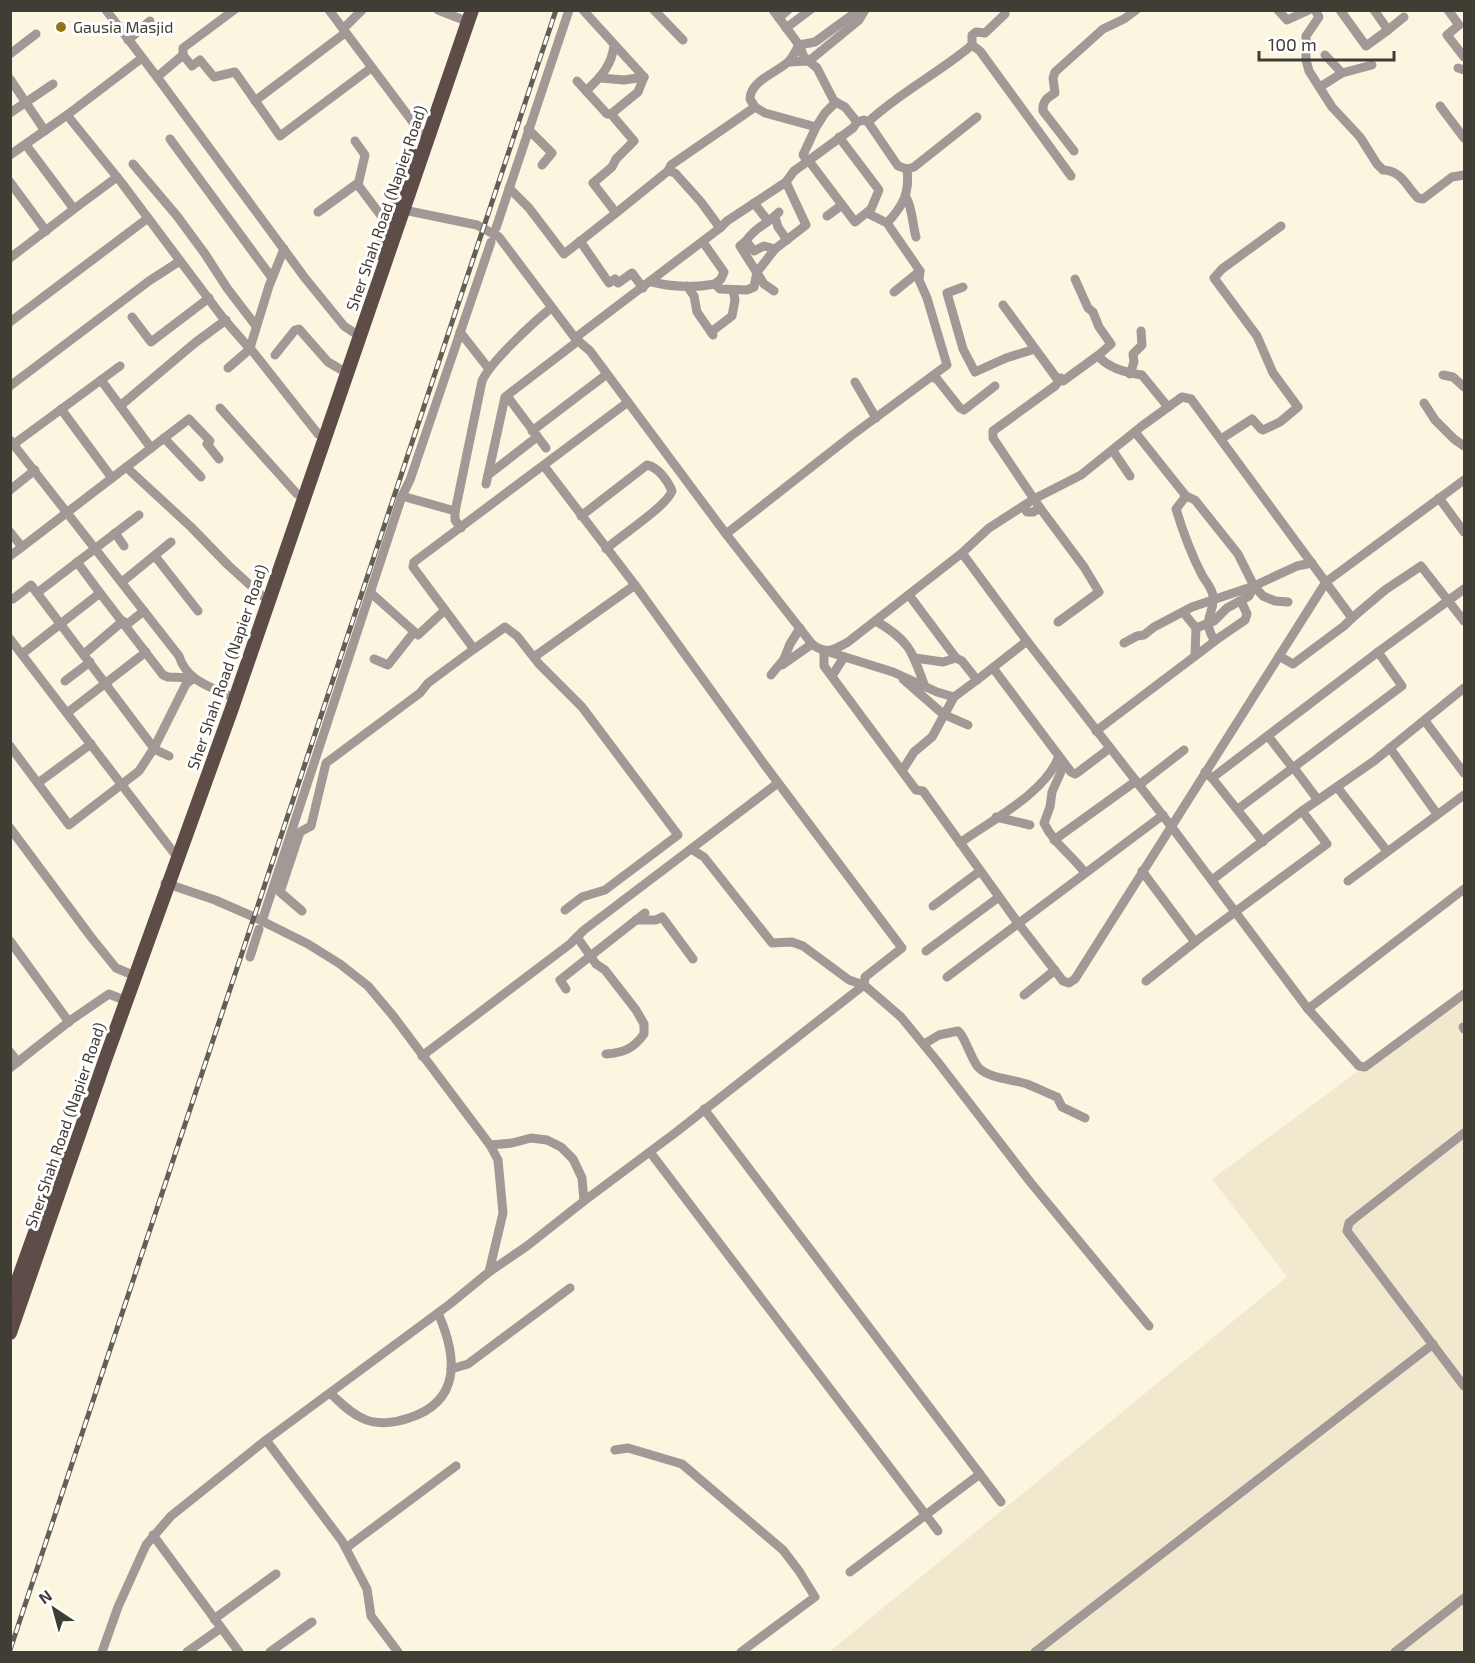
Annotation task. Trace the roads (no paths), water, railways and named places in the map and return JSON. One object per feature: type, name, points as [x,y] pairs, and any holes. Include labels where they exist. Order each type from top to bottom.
[{"type":"main road","name":"Sher Shah Road (Napier Road)","points":[[10,1333],[102,1058],[119,998],[166,884],[174,853],[227,710],[228,694],[265,597],[297,494],[388,225],[399,209],[421,133],[465,14]]},
{"type":"main road","name":"Sher Shah Road (Napier Road)","points":[[10,1302],[166,884],[465,14]]},
{"type":"street","points":[[234,10],[183,48],[183,55],[192,66],[200,60],[214,77],[235,72],[280,136],[371,68]]},
{"type":"street","points":[[329,10],[421,133]]},
{"type":"street","points":[[255,100],[344,31],[362,10]]},
{"type":"street","points":[[438,10],[465,14]]},
{"type":"street","points":[[495,228],[569,10]]},
{"type":"street","points":[[583,10],[644,78]]},
{"type":"street","points":[[654,10],[682,40]]},
{"type":"street","points":[[788,10],[776,14],[800,51],[817,68],[836,102],[845,107],[857,122]]},
{"type":"street","points":[[786,27],[810,10]]},
{"type":"street","points":[[798,45],[815,42],[859,10]]},
{"type":"street","points":[[816,127],[765,113],[755,107],[750,99],[751,91],[771,72],[789,62],[809,61],[859,20],[864,10]]},
{"type":"street","points":[[868,122],[929,75],[951,63],[972,45],[972,34],[985,33],[1005,14],[1005,10]]},
{"type":"street","points":[[1074,150],[1043,111],[1042,105],[1045,100],[1056,93],[1053,78],[1055,72],[1103,29],[1124,19],[1136,10]]},
{"type":"street","points":[[1278,10],[1287,20],[1309,10]]},
{"type":"street","points":[[1315,10],[1319,16],[1317,22],[1306,36],[1306,60],[1309,71],[1332,107],[1360,137],[1377,164],[1383,170],[1393,170],[1418,198],[1422,199],[1452,177],[1464,175]]},
{"type":"street","points":[[1340,10],[1366,46],[1404,17]]},
{"type":"street","points":[[1374,10],[1388,30]]},
{"type":"street","points":[[1448,10],[1462,29],[1447,35],[1460,45],[1464,57]]},
{"type":"street","points":[[108,11],[284,249],[344,326],[353,332]]},
{"type":"street","points":[[1296,15],[1309,31]]},
{"type":"street","points":[[128,40],[150,21]]},
{"type":"street","points":[[10,54],[36,34]]},
{"type":"street","points":[[586,91],[600,78],[609,65],[614,45]]},
{"type":"street","points":[[789,62],[798,45]]},
{"type":"street","points":[[972,45],[980,51],[1071,176]]},
{"type":"street","points":[[157,77],[183,55]]},
{"type":"street","points":[[1325,55],[1342,73]]},
{"type":"street","points":[[10,155],[142,58]]},
{"type":"street","points":[[1320,87],[1342,73],[1372,65]]},
{"type":"street","points":[[600,78],[624,80],[644,78]]},
{"type":"street","points":[[611,114],[638,92],[644,78]]},
{"type":"street","points":[[10,79],[45,131]]},
{"type":"street","points":[[577,81],[607,114],[611,114],[634,141],[616,159],[612,167],[593,183],[616,213]]},
{"type":"street","points":[[10,113],[53,84]]},
{"type":"street","points":[[836,102],[816,127],[803,155],[855,222],[867,213],[879,190],[847,148],[843,135]]},
{"type":"street","points":[[1440,106],[1463,132]]},
{"type":"street","points":[[509,188],[529,208],[564,254],[668,171],[671,165],[755,107]]},
{"type":"street","points":[[67,115],[226,321],[318,434]]},
{"type":"street","points":[[607,375],[534,434],[487,480],[503,402],[507,396],[728,221],[786,182],[794,171],[857,122],[864,120],[868,122],[898,166],[907,170],[914,167],[977,117]]},
{"type":"street","points":[[528,129],[552,153],[542,165]]},
{"type":"street","points":[[170,139],[272,278]]},
{"type":"street","points":[[318,212],[358,183],[365,155],[355,141]]},
{"type":"street","points":[[26,145],[74,209]]},
{"type":"street","points":[[133,164],[184,226],[256,326]]},
{"type":"street","points":[[887,223],[906,197],[909,182],[907,170]]},
{"type":"street","points":[[668,171],[675,173],[720,228]]},
{"type":"street","points":[[10,258],[117,177]]},
{"type":"street","points":[[716,284],[720,289],[754,288],[758,272],[775,249],[806,225],[786,182]]},
{"type":"street","points":[[358,183],[388,225]]},
{"type":"street","points":[[11,184],[46,231]]},
{"type":"street","points":[[906,197],[912,209],[915,237]]},
{"type":"street","points":[[754,202],[774,217],[787,240]]},
{"type":"street","points":[[827,216],[842,205]]},
{"type":"street","points":[[399,209],[477,225],[499,237],[551,308],[577,340],[590,351],[726,534],[812,644],[820,650],[899,675],[954,697]]},
{"type":"street","points":[[726,534],[947,365],[927,298],[918,280],[920,271],[887,223],[867,213]]},
{"type":"street","points":[[774,217],[756,229],[740,246],[764,284],[774,291]]},
{"type":"street","points":[[10,322],[148,218]]},
{"type":"street","points":[[1221,439],[1252,418],[1263,430],[1271,424],[1280,422],[1298,407],[1273,373],[1257,336],[1214,278],[1222,269],[1281,226]]},
{"type":"street","points":[[580,241],[609,283],[615,279],[618,283],[632,273],[648,285],[701,287],[716,284],[724,272],[703,242]]},
{"type":"street","points":[[746,241],[754,251],[764,246],[775,249]]},
{"type":"street","points":[[263,918],[402,496],[410,480],[491,242]]},
{"type":"street","points":[[228,368],[250,349],[272,278],[284,249]]},
{"type":"street","points":[[10,386],[149,281],[180,261]]},
{"type":"street","points":[[894,292],[920,271]]},
{"type":"street","points":[[1058,380],[1060,378],[1063,381],[1111,344],[1099,327],[1094,312],[1088,308],[1075,279]]},
{"type":"street","points":[[687,286],[694,297],[697,312],[712,333],[732,316],[735,300],[733,290]]},
{"type":"street","points":[[963,287],[947,293],[963,349],[975,372],[1006,358],[1035,349]]},
{"type":"street","points":[[132,317],[151,342],[209,298]]},
{"type":"street","points":[[1003,305],[1058,380]]},
{"type":"street","points":[[461,528],[455,520],[455,511],[482,381],[489,369],[535,321],[551,308]]},
{"type":"street","points":[[935,325],[954,320]]},
{"type":"street","points":[[120,406],[196,342],[226,321]]},
{"type":"street","points":[[275,355],[295,330],[299,329],[328,362],[340,369]]},
{"type":"street","points":[[1130,374],[1134,362],[1133,354],[1142,345],[1140,330]]},
{"type":"street","points":[[460,332],[489,369]]},
{"type":"street","points":[[1100,354],[1100,358],[1106,364],[1130,374],[1142,375],[1168,407]]},
{"type":"street","points":[[120,366],[12,442],[179,656],[182,666],[202,684],[228,694]]},
{"type":"street","points":[[1443,375],[1454,377],[1464,387]]},
{"type":"street","points":[[931,377],[937,379],[964,410],[995,386]]},
{"type":"street","points":[[101,380],[151,448]]},
{"type":"street","points":[[1058,380],[1055,386],[993,432],[993,438],[1040,508],[1084,567],[1099,592],[1058,622]]},
{"type":"street","points":[[855,382],[876,418]]},
{"type":"street","points":[[507,396],[546,448]]},
{"type":"street","points":[[827,651],[848,642],[876,621],[962,553],[989,528],[1034,499],[1081,475],[1182,397],[1191,399],[1352,618]]},
{"type":"street","points":[[474,648],[413,567],[414,562],[628,402]]},
{"type":"street","points":[[1424,404],[1435,420],[1464,446]]},
{"type":"street","points":[[220,408],[297,494]]},
{"type":"street","points":[[61,409],[112,478]]},
{"type":"street","points":[[10,556],[189,419],[210,441],[207,444],[219,459]]},
{"type":"street","points":[[1135,432],[1186,496],[1195,500],[1238,554],[1254,586],[1263,596],[1275,601],[1288,602]]},
{"type":"street","points":[[164,438],[201,477]]},
{"type":"street","points":[[1113,451],[1130,476]]},
{"type":"street","points":[[581,516],[647,465],[655,468],[665,481],[672,491],[666,500],[619,536],[606,549]]},
{"type":"street","points":[[102,1653],[118,1607],[146,1545],[171,1515],[266,1440],[331,1394],[650,1152],[864,985],[865,976],[902,948],[778,783],[635,585],[544,466]]},
{"type":"street","points":[[126,467],[265,597]]},
{"type":"street","points":[[10,490],[35,470]]},
{"type":"street","points":[[827,651],[824,666],[916,790],[923,791],[1018,923],[1063,981],[1069,983],[1076,979],[1171,826],[1209,775],[1279,656],[1326,582],[1464,480]]},
{"type":"street","points":[[402,496],[455,511]]},
{"type":"street","points":[[1186,496],[1176,509],[1185,539],[1211,589],[1213,598],[1207,624],[1214,642]]},
{"type":"street","points":[[1439,498],[1464,532]]},
{"type":"street","points":[[1023,506],[1027,512],[1040,508]]},
{"type":"street","points":[[37,593],[139,515]]},
{"type":"street","points":[[10,532],[22,547]]},
{"type":"street","points":[[115,533],[124,546]]},
{"type":"street","points":[[122,582],[171,542]]},
{"type":"street","points":[[962,553],[1096,731],[1163,815],[1308,1010],[1352,1060],[1359,1066],[1365,1067],[1464,994]]},
{"type":"street","points":[[155,555],[198,611]]},
{"type":"street","points":[[77,562],[163,675],[194,678]]},
{"type":"street","points":[[1124,643],[1144,635],[1183,612],[1213,598],[1254,586],[1297,566],[1312,563]]},
{"type":"street","points":[[1279,656],[1293,664],[1344,626],[1386,590],[1421,566],[1464,621]]},
{"type":"street","points":[[13,599],[31,585],[154,748],[169,756]]},
{"type":"street","points":[[534,657],[635,585]]},
{"type":"street","points":[[1196,628],[1220,617],[1227,608],[1241,602],[1249,596],[1254,586]]},
{"type":"street","points":[[1209,775],[1268,736],[1464,589]]},
{"type":"street","points":[[22,654],[100,593]]},
{"type":"street","points":[[371,593],[418,635],[445,610]]},
{"type":"street","points":[[909,595],[956,658],[962,661],[977,680]]},
{"type":"street","points":[[1096,731],[1245,620],[1247,614],[1241,602]]},
{"type":"street","points":[[65,681],[124,623],[144,611]]},
{"type":"street","points":[[1183,612],[1196,628],[1195,656]]},
{"type":"street","points":[[876,621],[893,631],[909,646],[925,687]]},
{"type":"street","points":[[302,910],[280,892],[300,832],[311,826],[326,763],[420,693],[428,683],[474,648],[505,627],[517,636],[582,707],[678,835],[605,890],[582,897],[565,910]]},
{"type":"street","points":[[800,628],[784,659],[773,673],[812,644]]},
{"type":"street","points":[[374,659],[388,665],[414,632]]},
{"type":"street","points":[[10,639],[174,853]]},
{"type":"street","points":[[902,771],[914,752],[932,737],[954,697],[1027,641]]},
{"type":"street","points":[[67,713],[146,652]]},
{"type":"street","points":[[1238,809],[1402,686],[1378,652]]},
{"type":"street","points":[[832,676],[844,657]]},
{"type":"street","points":[[915,658],[943,662],[956,658]]},
{"type":"street","points":[[993,668],[1061,761],[1075,774],[1110,748]]},
{"type":"street","points":[[899,675],[943,714],[968,725]]},
{"type":"street","points":[[10,746],[69,825],[139,771],[154,748],[186,684],[194,678]]},
{"type":"street","points":[[1212,880],[1463,691]]},
{"type":"street","points":[[1425,721],[1464,773]]},
{"type":"street","points":[[1268,736],[1318,800]]},
{"type":"street","points":[[38,783],[91,744]]},
{"type":"street","points":[[1390,748],[1437,814]]},
{"type":"street","points":[[1054,840],[1184,750]]},
{"type":"street","points":[[960,843],[1023,800],[1061,761]]},
{"type":"street","points":[[1061,761],[1044,823],[1054,840],[1076,860],[1085,873]]},
{"type":"street","points":[[1209,775],[1263,842]]},
{"type":"street","points":[[422,1056],[778,783]]},
{"type":"street","points":[[1337,787],[1387,851]]},
{"type":"street","points":[[1348,881],[1464,795]]},
{"type":"street","points":[[1146,981],[1327,844],[1302,811]]},
{"type":"street","points":[[947,977],[1163,815]]},
{"type":"street","points":[[996,817],[1030,825]]},
{"type":"street","points":[[10,828],[116,968],[128,973]]},
{"type":"street","points":[[692,849],[704,857],[772,943],[792,942],[803,946],[849,980],[864,985],[901,1017],[1031,1183],[1149,1326]]},
{"type":"street","points":[[933,906],[980,871]]},
{"type":"street","points":[[1142,871],[1195,942]]},
{"type":"street","points":[[166,884],[214,900],[308,944],[340,964],[368,986],[394,1017],[490,1145],[498,1160],[504,1214],[489,1272]]},
{"type":"street","points":[[1308,1010],[1464,889]]},
{"type":"street","points":[[926,951],[999,897]]},
{"type":"street","points":[[566,989],[560,980],[645,913]]},
{"type":"street","points":[[636,920],[656,920],[663,917],[693,959]]},
{"type":"street","points":[[250,957],[259,929]]},
{"type":"street","points":[[577,937],[596,964],[605,970],[619,986],[644,1024],[644,1034],[633,1047],[625,1052],[606,1053]]},
{"type":"street","points":[[10,940],[69,1022]]},
{"type":"street","points":[[1024,994],[1055,970]]},
{"type":"street","points":[[10,1052],[14,1065],[109,994],[119,998]]},
{"type":"street","points":[[924,1044],[939,1035],[958,1031],[962,1034],[964,1043],[979,1068],[987,1074],[1027,1084],[1057,1097],[1062,1107],[1085,1118]]},
{"type":"street","points":[[704,1109],[1001,1502]]},
{"type":"street","points":[[1464,1133],[1354,1218],[1349,1223],[1347,1232],[1464,1386]]},
{"type":"street","points":[[490,1145],[531,1138],[547,1140],[561,1147],[573,1159],[582,1178],[584,1201]]},
{"type":"street","points":[[650,1152],[938,1531]]},
{"type":"street","points":[[451,1369],[468,1364],[570,1288]]},
{"type":"street","points":[[331,1394],[362,1419],[373,1422],[400,1421],[425,1411],[444,1396],[450,1380],[448,1339],[438,1313]]},
{"type":"street","points":[[1035,1653],[1433,1344]]},
{"type":"street","points":[[266,1440],[346,1548],[367,1589],[371,1616],[398,1653]]},
{"type":"street","points":[[615,1450],[628,1448],[682,1464],[760,1529],[783,1550],[800,1571],[815,1597],[741,1653]]},
{"type":"street","points":[[346,1548],[456,1466]]},
{"type":"street","points":[[850,1572],[980,1474]]},
{"type":"street","points":[[153,1535],[239,1653]]},
{"type":"street","points":[[214,1619],[276,1574]]},
{"type":"street","points":[[1395,1653],[1464,1598]]},
{"type":"street","points":[[270,1653],[312,1622]]},
{"type":"street","points":[[187,1653],[221,1628]]},
{"type":"railway","points":[[10,1650],[556,10]]},
{"type":"place","name":"Gausia Masjid","points":[[61,27]]}]
